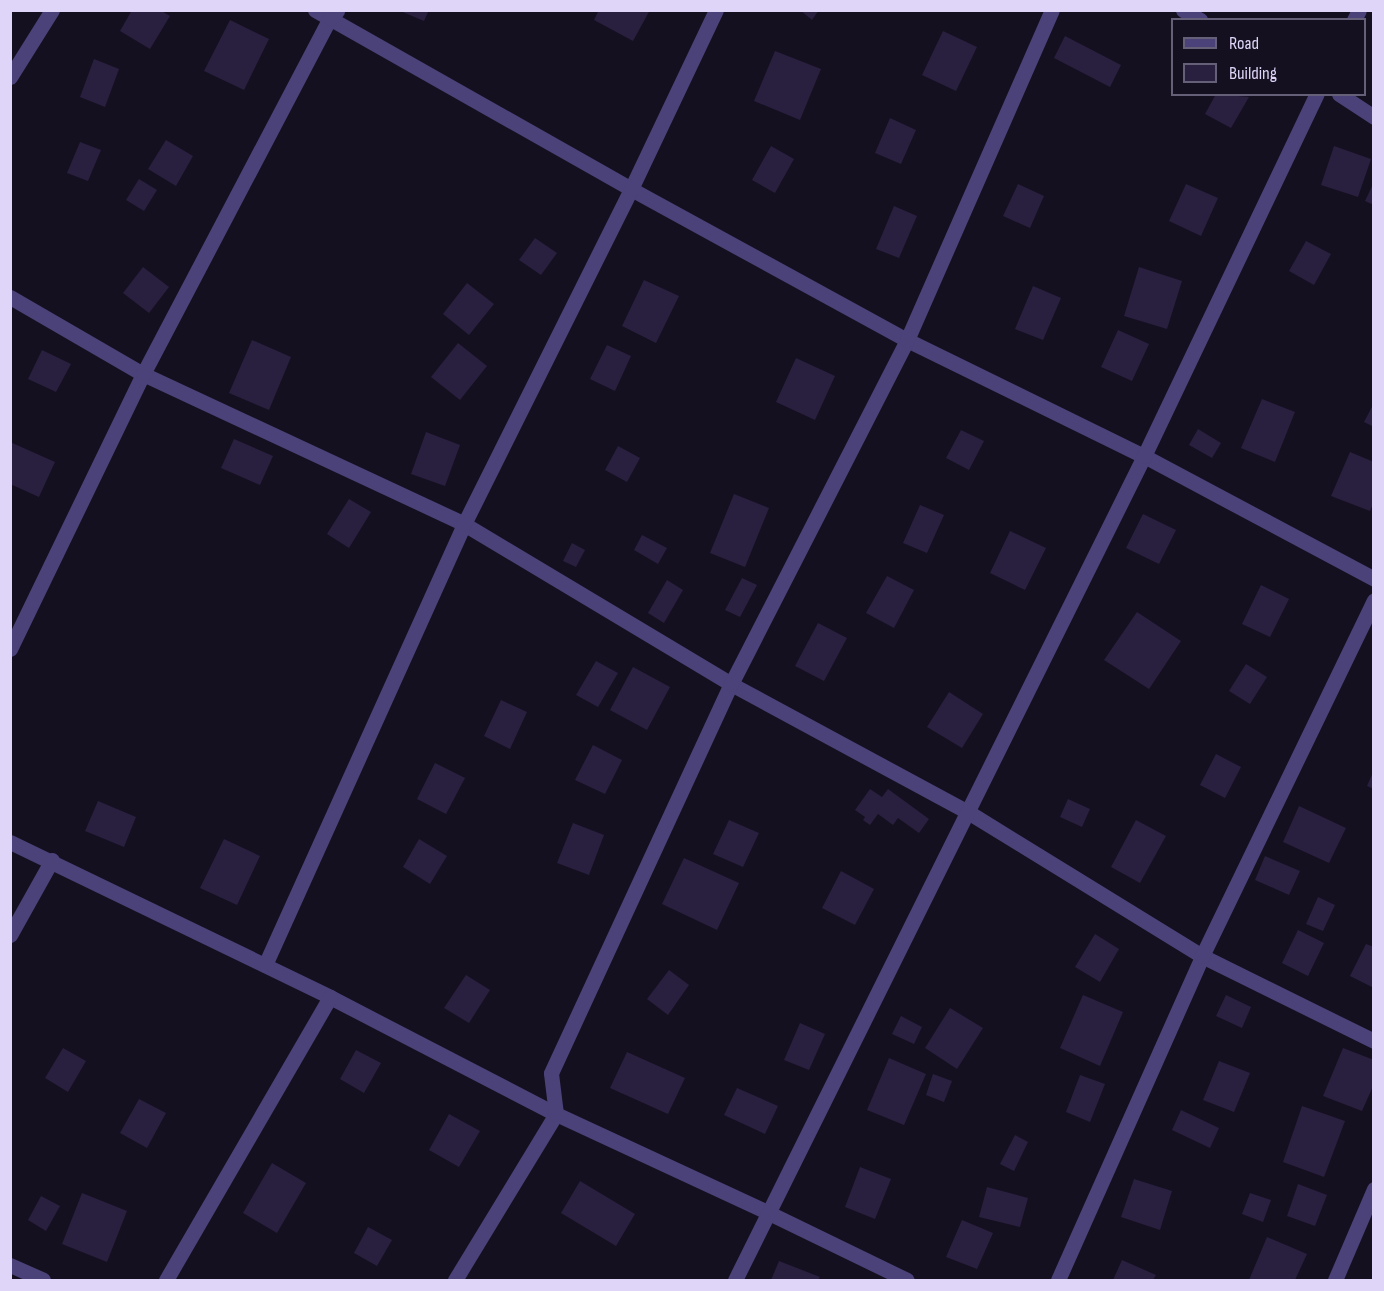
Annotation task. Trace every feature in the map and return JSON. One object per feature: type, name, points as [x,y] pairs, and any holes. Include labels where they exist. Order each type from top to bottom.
[{"type":"street","points":[[10,77],[52,10]]},
{"type":"street","points":[[315,10],[334,14],[631,189],[907,340],[1144,456],[1374,579]]},
{"type":"street","points":[[265,965],[464,524],[631,189],[716,10]]},
{"type":"street","points":[[455,1281],[556,1114],[551,1073],[731,684],[907,340],[1052,10]]},
{"type":"street","points":[[1183,10],[1197,18]]},
{"type":"street","points":[[10,649],[143,374],[334,14]]},
{"type":"street","points":[[735,1281],[1144,456],[1316,96]]},
{"type":"street","points":[[1342,96],[1374,117]]},
{"type":"street","points":[[10,297],[143,374],[464,524],[731,684],[968,812],[1202,956],[1374,1041]]},
{"type":"street","points":[[1058,1281],[1202,956],[1374,600]]},
{"type":"street","points":[[10,842],[52,860],[330,997],[556,1114],[769,1213],[907,1281]]},
{"type":"street","points":[[10,935],[52,860]]},
{"type":"street","points":[[166,1281],[330,997]]},
{"type":"street","points":[[1335,1281],[1374,1189]]},
{"type":"street","points":[[10,1265],[43,1281]]},
{"type":"building","points":[[132,10],[160,10],[170,16],[150,49],[120,31]]},
{"type":"building","points":[[398,10],[429,10],[424,21]]},
{"type":"building","points":[[599,10],[650,10],[633,41],[594,20]]},
{"type":"building","points":[[800,10],[819,10],[812,20]]},
{"type":"building","points":[[230,20],[269,39],[244,90],[204,71]]},
{"type":"building","points":[[943,31],[977,47],[956,91],[922,75]]},
{"type":"building","points":[[1065,36],[1121,65],[1110,87],[1054,58]]},
{"type":"building","points":[[775,51],[821,69],[800,120],[754,101]]},
{"type":"building","points":[[94,59],[119,69],[105,107],[80,97]]},
{"type":"building","points":[[1215,96],[1249,97],[1231,128],[1205,114]]},
{"type":"building","points":[[890,118],[916,130],[901,164],[875,153]]},
{"type":"building","points":[[166,140],[193,156],[176,186],[148,169]]},
{"type":"building","points":[[80,142],[101,150],[88,181],[67,173]]},
{"type":"building","points":[[771,146],[794,159],[775,193],[752,180]]},
{"type":"building","points":[[1334,146],[1371,159],[1358,197],[1321,185]]},
{"type":"building","points":[[139,179],[157,190],[144,211],[126,200]]},
{"type":"building","points":[[1374,182],[1374,205],[1365,201]]},
{"type":"building","points":[[1018,184],[1044,196],[1030,228],[1003,216]]},
{"type":"building","points":[[1186,184],[1218,198],[1201,236],[1169,221]]},
{"type":"building","points":[[894,206],[917,216],[899,258],[876,249]]},
{"type":"building","points":[[535,238],[557,253],[541,275],[519,260]]},
{"type":"building","points":[[1306,241],[1331,254],[1314,285],[1289,271]]},
{"type":"building","points":[[143,267],[169,287],[149,313],[123,293]]},
{"type":"building","points":[[1139,267],[1182,281],[1167,329],[1124,316]]},
{"type":"building","points":[[644,280],[679,296],[656,343],[622,326]]},
{"type":"building","points":[[467,283],[494,304],[469,335],[443,314]]},
{"type":"building","points":[[1033,286],[1061,298],[1043,340],[1015,329]]},
{"type":"building","points":[[1118,330],[1149,344],[1132,381],[1101,367]]},
{"type":"building","points":[[252,340],[291,357],[269,410],[229,393]]},
{"type":"building","points":[[458,343],[487,366],[460,400],[431,377]]},
{"type":"building","points":[[607,345],[631,356],[615,391],[590,379]]},
{"type":"building","points":[[42,350],[71,364],[56,392],[28,379]]},
{"type":"building","points":[[796,358],[835,376],[815,420],[776,402]]},
{"type":"building","points":[[1262,399],[1295,412],[1275,462],[1241,448]]},
{"type":"building","points":[[1374,403],[1374,427],[1364,422]]},
{"type":"building","points":[[1198,429],[1221,443],[1212,458],[1189,445]]},
{"type":"building","points":[[961,430],[984,441],[969,470],[946,458]]},
{"type":"building","points":[[426,432],[460,445],[445,486],[411,474]]},
{"type":"building","points":[[234,439],[273,456],[260,485],[221,468]]},
{"type":"building","points":[[10,442],[55,462],[39,497],[10,484]]},
{"type":"building","points":[[618,446],[640,458],[627,482],[605,470]]},
{"type":"building","points":[[1350,452],[1374,462],[1374,502],[1370,511],[1331,496]]},
{"type":"building","points":[[734,494],[769,508],[745,567],[710,553]]},
{"type":"building","points":[[349,499],[371,512],[349,548],[327,534]]},
{"type":"building","points":[[920,505],[944,515],[927,553],[903,543]]},
{"type":"building","points":[[1143,514],[1176,530],[1159,564],[1126,548]]},
{"type":"building","points":[[1010,531],[1046,548],[1025,590],[990,573]]},
{"type":"building","points":[[642,535],[667,548],[658,564],[634,550]]},
{"type":"building","points":[[572,543],[585,550],[576,567],[563,561]]},
{"type":"building","points":[[887,576],[914,590],[894,628],[866,613]]},
{"type":"building","points":[[742,578],[757,585],[740,617],[725,610]]},
{"type":"building","points":[[667,580],[683,590],[664,623],[648,613]]},
{"type":"building","points":[[1261,585],[1289,599],[1270,637],[1242,624]]},
{"type":"building","points":[[1137,612],[1181,641],[1149,689],[1104,660]]},
{"type":"building","points":[[818,623],[847,638],[824,681],[795,666]]},
{"type":"building","points":[[596,661],[618,673],[598,707],[576,695]]},
{"type":"building","points":[[1246,664],[1267,677],[1250,704],[1229,691]]},
{"type":"building","points":[[633,667],[670,687],[647,730],[610,710]]},
{"type":"building","points":[[949,692],[983,714],[962,748],[927,727]]},
{"type":"building","points":[[501,700],[527,712],[510,749],[484,736]]},
{"type":"building","points":[[593,745],[622,760],[605,794],[575,780]]},
{"type":"building","points":[[1216,754],[1241,767],[1225,798],[1200,785]]},
{"type":"building","points":[[435,763],[465,778],[446,814],[417,799]]},
{"type":"building","points":[[1374,770],[1374,789],[1367,786]]},
{"type":"building","points":[[870,789],[882,797],[888,789],[929,819],[919,833],[898,818],[893,825],[878,814],[870,825],[863,820],[865,817],[855,810]]},
{"type":"building","points":[[1068,799],[1090,809],[1082,827],[1060,817]]},
{"type":"building","points":[[98,801],[136,817],[124,847],[85,831]]},
{"type":"building","points":[[1299,806],[1346,828],[1329,863],[1283,842]]},
{"type":"building","points":[[729,820],[759,833],[743,867],[713,854]]},
{"type":"building","points":[[1136,820],[1166,836],[1140,883],[1111,867]]},
{"type":"building","points":[[573,823],[604,835],[589,875],[557,863]]},
{"type":"building","points":[[224,839],[260,856],[237,905],[200,888]]},
{"type":"building","points":[[419,839],[447,856],[430,884],[403,867]]},
{"type":"building","points":[[1265,856],[1300,871],[1289,895],[1255,880]]},
{"type":"building","points":[[684,858],[739,883],[717,930],[662,904]]},
{"type":"building","points":[[841,871],[874,889],[855,925],[822,908]]},
{"type":"building","points":[[1318,897],[1335,905],[1323,931],[1306,924]]},
{"type":"building","points":[[1298,930],[1324,943],[1308,976],[1282,963]]},
{"type":"building","points":[[1095,934],[1119,949],[1100,982],[1075,967]]},
{"type":"building","points":[[1366,944],[1374,947],[1374,988],[1350,976]]},
{"type":"building","points":[[669,970],[689,985],[668,1015],[647,999]]},
{"type":"building","points":[[466,975],[490,990],[469,1023],[444,1008]]},
{"type":"building","points":[[1083,995],[1123,1012],[1100,1066],[1060,1048]]},
{"type":"building","points":[[1226,995],[1251,1007],[1242,1028],[1216,1016]]},
{"type":"building","points":[[950,1008],[983,1028],[957,1069],[925,1048]]},
{"type":"building","points":[[901,1016],[922,1027],[914,1044],[892,1034]]},
{"type":"building","points":[[800,1023],[825,1034],[809,1070],[784,1060]]},
{"type":"building","points":[[63,1048],[86,1061],[68,1092],[45,1078]]},
{"type":"building","points":[[1343,1048],[1374,1060],[1374,1084],[1362,1111],[1323,1096]]},
{"type":"building","points":[[356,1050],[381,1063],[364,1093],[340,1079]]},
{"type":"building","points":[[627,1052],[685,1078],[668,1114],[610,1088]]},
{"type":"building","points":[[889,1058],[926,1074],[904,1125],[867,1110]]},
{"type":"building","points":[[1219,1061],[1250,1073],[1234,1112],[1203,1100]]},
{"type":"building","points":[[933,1074],[952,1081],[944,1102],[926,1095]]},
{"type":"building","points":[[1080,1075],[1105,1084],[1090,1122],[1066,1112]]},
{"type":"building","points":[[737,1088],[778,1106],[765,1134],[724,1115]]},
{"type":"building","points":[[139,1099],[166,1113],[147,1148],[120,1133]]},
{"type":"building","points":[[1302,1106],[1345,1121],[1324,1177],[1283,1162]]},
{"type":"building","points":[[1181,1110],[1219,1128],[1210,1148],[1172,1130]]},
{"type":"building","points":[[449,1114],[480,1131],[459,1167],[429,1150]]},
{"type":"building","points":[[1015,1135],[1028,1142],[1014,1171],[1000,1164]]},
{"type":"building","points":[[272,1163],[306,1183],[277,1233],[243,1213]]},
{"type":"building","points":[[860,1167],[891,1179],[875,1219],[845,1207]]},
{"type":"building","points":[[1134,1179],[1172,1191],[1160,1230],[1121,1217]]},
{"type":"building","points":[[580,1181],[635,1214],[616,1246],[561,1213]]},
{"type":"building","points":[[1298,1184],[1327,1195],[1315,1226],[1287,1216]]},
{"type":"building","points":[[987,1187],[1028,1198],[1020,1227],[979,1217]]},
{"type":"building","points":[[82,1193],[127,1211],[107,1262],[62,1244]]},
{"type":"building","points":[[1250,1193],[1271,1200],[1263,1222],[1242,1214]]},
{"type":"building","points":[[41,1196],[60,1206],[46,1231],[28,1220]]},
{"type":"building","points":[[962,1220],[993,1233],[977,1269],[946,1257]]},
{"type":"building","points":[[368,1227],[392,1240],[377,1266],[354,1253]]},
{"type":"building","points":[[1267,1237],[1307,1254],[1295,1280],[1249,1280]]},
{"type":"building","points":[[1122,1260],[1156,1275],[1153,1280],[1113,1280]]},
{"type":"building","points":[[779,1261],[820,1277],[818,1280],[771,1280]]}]
